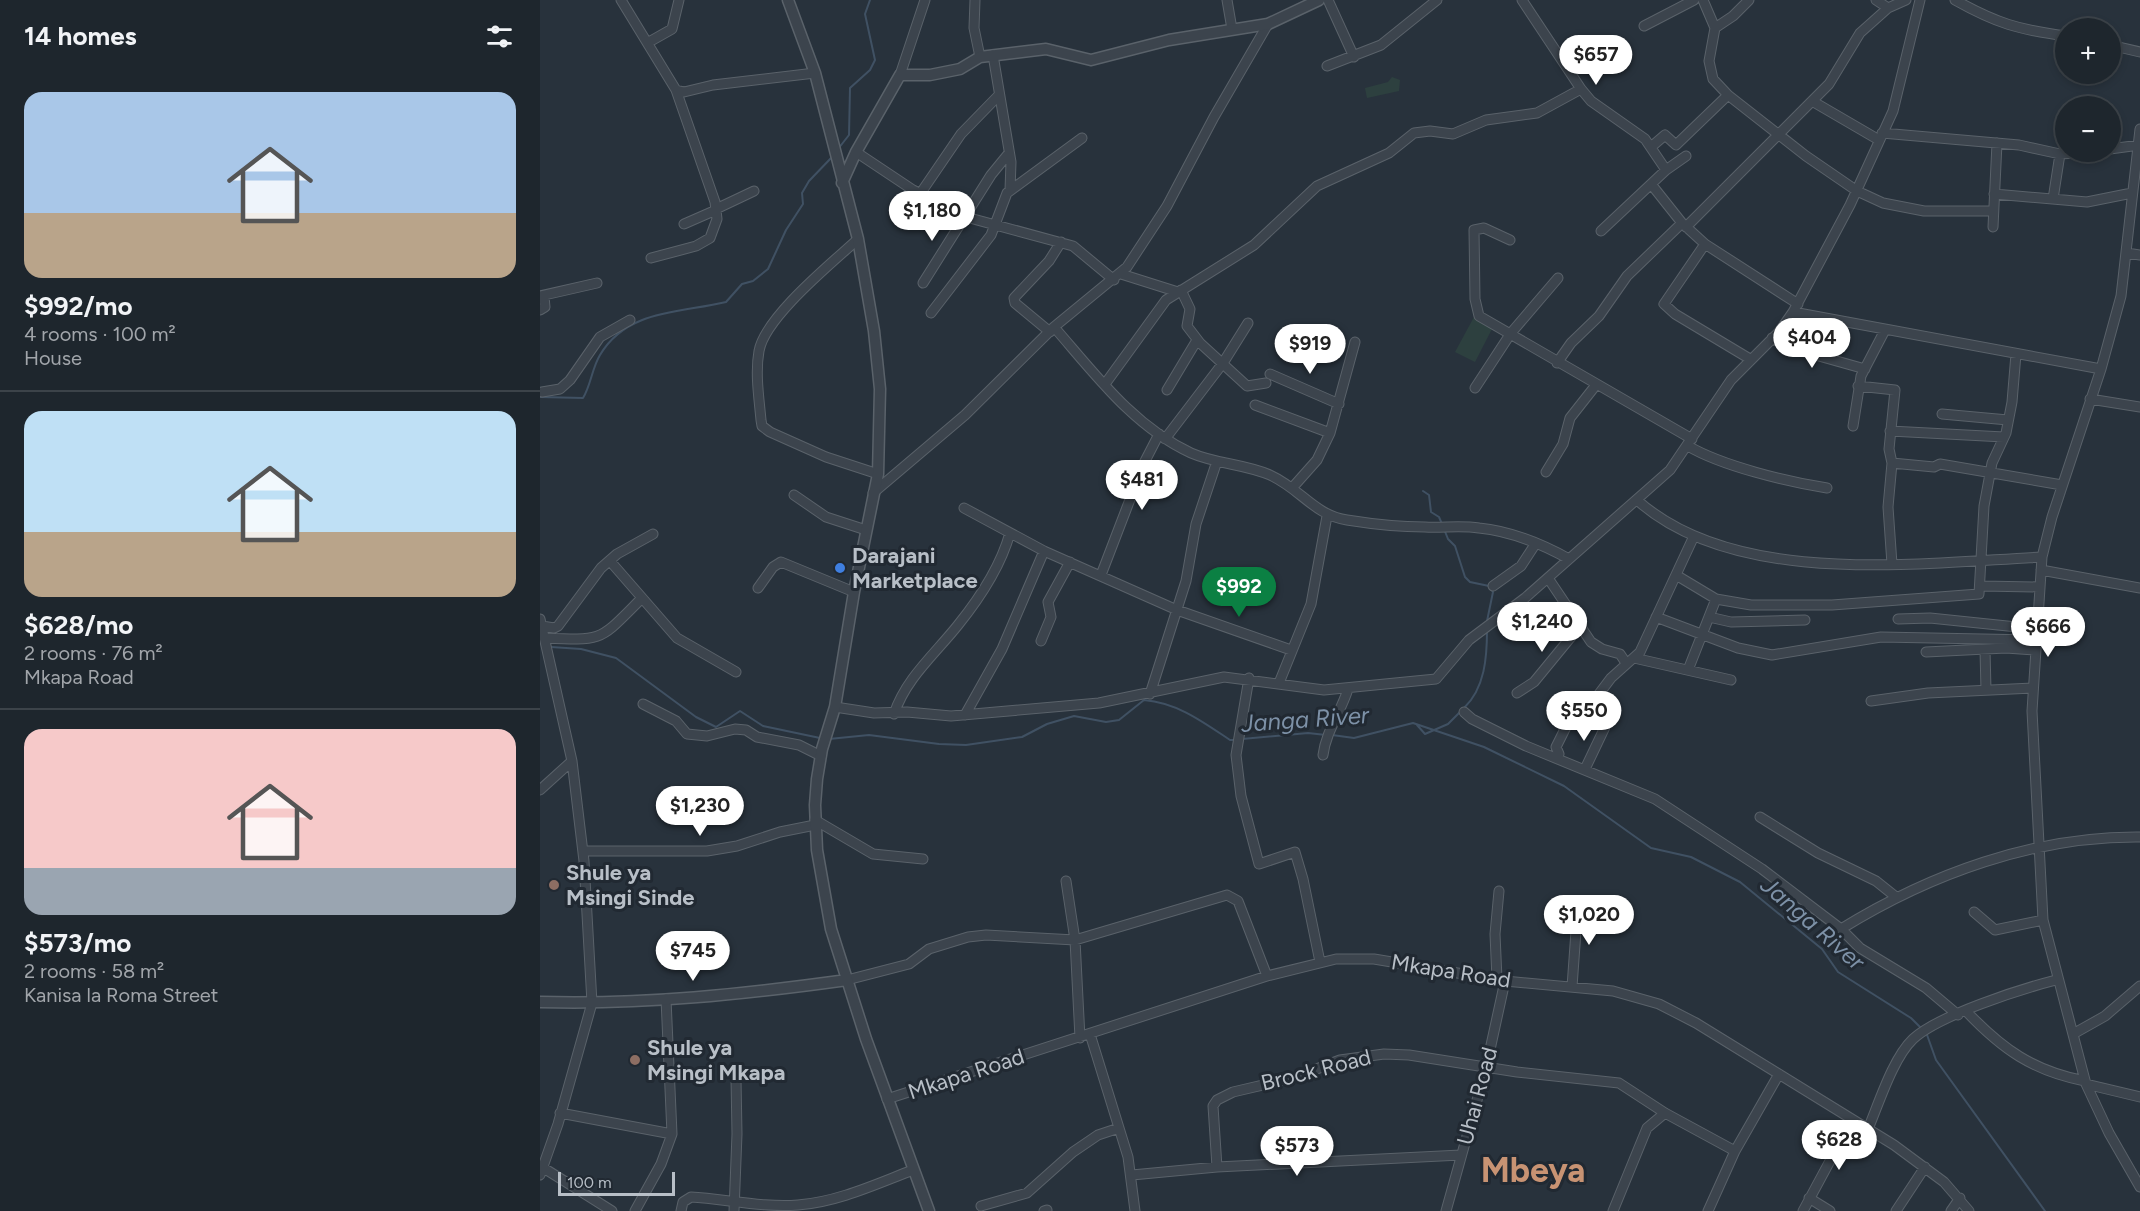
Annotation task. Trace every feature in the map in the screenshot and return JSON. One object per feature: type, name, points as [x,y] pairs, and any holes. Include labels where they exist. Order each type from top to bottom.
[{"type":"street","points":[[621,0],[649,42],[676,90],[716,210],[717,219],[710,238],[696,246],[651,258]]},
{"type":"street","points":[[649,42],[672,29],[679,0]]},
{"type":"street","points":[[788,0],[815,73],[858,239],[874,331],[880,389],[878,474],[854,592],[836,707],[821,753],[815,823],[825,905],[847,980],[887,1099],[929,1211]]},
{"type":"street","points":[[842,183],[856,152],[900,75],[925,0]]},
{"type":"street","points":[[975,0],[974,28],[980,57]]},
{"type":"street","points":[[1227,0],[1232,29]]},
{"type":"street","points":[[900,75],[930,75],[960,69],[980,57],[1046,49],[1091,60],[1169,40],[1268,24],[1318,0]]},
{"type":"street","points":[[1328,0],[1354,57]]},
{"type":"street","points":[[1328,66],[1354,57],[1390,39],[1437,0]]},
{"type":"street","points":[[1522,0],[1591,101],[1637,133],[1651,147],[1666,170]]},
{"type":"street","points":[[1644,26],[1694,0]]},
{"type":"street","points":[[1703,0],[1714,28],[1709,61],[1711,74],[1728,95],[1806,156],[1857,191],[1882,203],[1917,210],[1993,211]]},
{"type":"street","points":[[1714,28],[1733,16],[1749,0]]},
{"type":"street","points":[[1876,0],[1888,8]]},
{"type":"street","points":[[1557,363],[1570,344],[1599,316],[1627,276],[1684,225],[1829,84],[1860,33],[1888,8],[1906,0]]},
{"type":"street","points":[[836,707],[894,714],[907,712],[965,715],[1099,703],[1150,694],[1215,677],[1249,678],[1324,690],[1348,689],[1392,681],[1436,679],[1486,626],[1548,578],[1670,470],[1721,393],[1750,359],[1773,338],[1796,308],[1857,191],[1900,90],[1920,0]]},
{"type":"street","points":[[1955,0],[1995,22],[2033,32],[2055,35]]},
{"type":"street","points":[[873,493],[964,415],[1052,330],[1118,277],[1167,206],[1214,117],[1268,24]]},
{"type":"street","points":[[2121,48],[2140,52]]},
{"type":"street","points":[[993,55],[1009,153],[1010,190]]},
{"type":"street","points":[[676,90],[684,92],[713,85],[815,73]]},
{"type":"street","points":[[1105,384],[1161,305],[1254,245],[1311,190],[1389,153],[1414,133],[1430,131],[1453,134],[1486,120],[1530,115],[1551,107],[1581,89]]},
{"type":"street","points":[[920,194],[962,134],[999,95]]},
{"type":"street","points":[[1651,147],[1665,135],[1676,145],[1728,95]]},
{"type":"street","points":[[1812,101],[1880,136],[1997,144],[2055,153]]},
{"type":"street","points":[[2140,129],[2121,296],[2101,369],[2062,485],[2042,557],[2033,688],[2043,920],[2056,980],[2085,1083],[2109,1133],[2140,1187]]},
{"type":"street","points":[[931,313],[996,226],[1004,199],[1010,190],[1082,138]]},
{"type":"street","points":[[1993,227],[1997,144]]},
{"type":"street","points":[[2121,147],[2139,145]]},
{"type":"street","points":[[856,152],[920,194],[966,217],[1061,242],[1083,252],[1118,277],[1180,291],[1190,309],[1187,326],[1197,340],[1247,386],[1268,379],[1339,404]]},
{"type":"street","points":[[923,283],[991,176],[1009,153]]},
{"type":"street","points":[[1601,231],[1666,170],[1686,156]]},
{"type":"street","points":[[2053,199],[2059,162]]},
{"type":"street","points":[[1651,184],[1684,225],[1706,244],[1796,308],[1885,330],[2101,369]]},
{"type":"street","points":[[684,224],[754,191]]},
{"type":"street","points":[[1994,194],[2087,202],[2132,193]]},
{"type":"street","points":[[1510,240],[1484,228],[1478,228],[1474,232],[1476,308],[1479,316],[1511,333],[1690,442],[1704,455],[1804,485],[1827,488]]},
{"type":"street","points":[[858,239],[798,296],[766,332],[759,349],[758,364],[761,420],[762,426],[770,432],[826,457],[878,474]]},
{"type":"street","points":[[1061,242],[1049,261],[1014,300],[1052,330],[1135,416],[1162,437],[1193,454],[1251,468],[1293,487],[1327,516],[1500,531],[1536,543],[1569,559]]},
{"type":"street","points":[[1706,244],[1664,304],[1675,314],[1750,359]]},
{"type":"street","points":[[2127,253],[2140,255]]},
{"type":"street","points":[[1476,388],[1511,333],[1558,278]]},
{"type":"street","points":[[540,310],[545,307],[542,296],[597,283]]},
{"type":"street","points":[[540,403],[541,390],[560,389],[570,380],[600,337],[630,320]]},
{"type":"street","points":[[1101,576],[1144,463],[1162,437],[1223,363],[1248,323]]},
{"type":"street","points":[[1853,426],[1858,386],[1885,330]]},
{"type":"street","points":[[1773,338],[1794,349],[1865,369]]},
{"type":"street","points":[[1167,390],[1197,340]]},
{"type":"street","points":[[1293,487],[1317,460],[1330,433],[1355,342]]},
{"type":"street","points":[[1676,575],[1716,599],[1769,606],[1832,605],[1977,595],[1982,586],[1980,560],[1982,518],[1991,472],[2008,420],[2014,388],[2016,354]]},
{"type":"street","points":[[1546,472],[1563,444],[1570,418],[1596,385]]},
{"type":"street","points":[[1858,386],[1896,390],[1890,431],[1892,463],[1888,507],[1892,564]]},
{"type":"street","points":[[2090,399],[2140,406]]},
{"type":"street","points":[[1255,405],[1330,433]]},
{"type":"street","points":[[1942,414],[2008,420]]},
{"type":"street","points":[[1890,431],[2004,437]]},
{"type":"street","points":[[1150,694],[1192,562],[1196,524],[1217,461]]},
{"type":"street","points":[[1892,463],[1934,466],[1940,464],[2062,485]]},
{"type":"street","points":[[794,495],[826,517],[866,530]]},
{"type":"street","points":[[1637,500],[1669,525],[1694,536],[1724,546],[1794,561],[1842,565],[2042,557]]},
{"type":"street","points":[[964,508],[1044,551],[1177,610],[1291,650]]},
{"type":"street","points":[[1279,683],[1311,604],[1327,516]]},
{"type":"street","points":[[894,714],[906,688],[966,614],[997,565],[1010,533]]},
{"type":"street","points":[[541,623],[554,628],[558,626],[594,576],[610,561],[653,534]]},
{"type":"street","points":[[1557,757],[1559,754],[1556,747],[1569,721],[1577,723],[1611,678],[1630,661],[1656,617],[1694,536]]},
{"type":"street","points":[[1493,586],[1521,566],[1536,543]]},
{"type":"street","points":[[965,715],[1002,649],[1044,551]]},
{"type":"street","points":[[610,561],[677,638],[736,672]]},
{"type":"street","points":[[758,588],[773,567],[781,562],[854,592]]},
{"type":"street","points":[[1041,641],[1051,617],[1048,603],[1070,562]]},
{"type":"street","points":[[2041,570],[2140,588]]},
{"type":"street","points":[[1548,578],[1597,647],[1620,654],[1630,661],[1688,670],[1731,680]]},
{"type":"street","points":[[1982,586],[2040,587]]},
{"type":"street","points":[[544,638],[579,640],[601,637],[641,599]]},
{"type":"street","points":[[1688,670],[1716,599]]},
{"type":"street","points":[[1656,617],[1700,635],[1750,651],[1779,655],[1891,637],[2035,645]]},
{"type":"street","points":[[1709,617],[1731,621],[1805,620]]},
{"type":"street","points":[[1898,620],[1930,618],[2037,629]]},
{"type":"street","points":[[541,623],[545,658],[572,761],[583,851],[592,1003],[542,1167],[612,1211]]},
{"type":"street","points":[[1516,693],[1534,682],[1566,647],[1580,626]]},
{"type":"street","points":[[1926,652],[2035,645]]},
{"type":"street","points":[[1985,650],[1986,690]]},
{"type":"street","points":[[1249,678],[1236,755],[1241,796],[1259,864],[1294,852],[1303,879],[1320,962]]},
{"type":"street","points":[[1871,701],[1928,693],[2033,688]]},
{"type":"street","points":[[1323,754],[1329,730],[1342,708],[1348,689]]},
{"type":"street","points":[[643,704],[676,721],[687,734],[707,736],[735,729],[746,730],[757,737],[799,745],[821,753]]},
{"type":"street","points":[[1464,712],[1472,719],[1526,746],[1655,799],[1762,869],[1841,929],[1860,948],[1926,988],[2037,1068],[2140,1097]]},
{"type":"street","points":[[1585,770],[1606,725]]},
{"type":"street","points":[[540,790],[572,761]]},
{"type":"street","points":[[1760,817],[1818,853],[1876,881],[1896,897]]},
{"type":"street","points":[[583,851],[707,851],[737,846],[773,833],[815,823],[873,854],[923,859]]},
{"type":"street","points":[[1841,929],[1896,897],[1961,869],[2040,848],[2100,838],[2140,837]]},
{"type":"street","points":[[1066,882],[1076,940],[1085,1036],[1119,1128],[1132,1175],[1135,1211]]},
{"type":"street","name":"Uhai Road","points":[[1446,1211],[1486,1068],[1501,980],[1495,934],[1499,891]]},
{"type":"street","points":[[540,1002],[592,1003],[666,999],[847,980],[909,964],[933,947],[977,935],[1076,940],[1227,895],[1238,901],[1267,976]]},
{"type":"street","points":[[1572,987],[1578,903]]},
{"type":"street","points":[[1974,912],[1984,918],[1992,928],[1999,930],[2043,920]]},
{"type":"street","name":"Mkapa Road","points":[[887,1099],[1267,976],[1320,962],[1346,958],[1374,959],[1501,980],[1633,995],[1659,1004],[1696,1023],[1868,1129],[1925,1167],[1960,1198],[1969,1211]]},
{"type":"street","points":[[1868,1129],[1899,1059],[1914,1038],[1962,1013],[2006,994],[2056,980]]},
{"type":"street","points":[[2073,1034],[2105,1016],[2140,986]]},
{"type":"street","points":[[635,1211],[662,1164],[672,1134],[666,999]]},
{"type":"street","name":"Brock Road","points":[[1217,1167],[1214,1104],[1233,1092],[1293,1078],[1340,1060],[1359,1056],[1409,1056],[1486,1068]]},
{"type":"street","points":[[1486,1068],[1619,1083],[1665,1113],[1735,1152]]},
{"type":"street","points":[[1708,1211],[1735,1152],[1779,1074]]},
{"type":"street","points":[[734,1211],[737,1134],[736,1079]]},
{"type":"street","points":[[560,1113],[672,1134]]},
{"type":"street","points":[[1613,1211],[1647,1128],[1665,1113]]},
{"type":"street","points":[[1803,1211],[1852,1120]]},
{"type":"street","points":[[981,1206],[1027,1193],[1073,1152],[1098,1135],[1119,1128]]},
{"type":"street","points":[[1132,1175],[1217,1167],[1461,1155]]},
{"type":"street","points":[[1896,1211],[1925,1167]]},
{"type":"street","points":[[681,1211],[683,1202],[691,1197],[785,1205],[808,1204],[855,1193],[913,1170]]},
{"type":"street","points":[[1809,1198],[1830,1211]]},
{"type":"street","points":[[1951,1211],[1960,1198]]},
{"type":"shaded area","points":[[1392,77],[1400,80],[1399,91],[1367,98],[1365,88],[1388,82]]},
{"type":"shaded area","points":[[1474,317],[1493,327],[1475,362],[1455,352]]},
{"type":"waterway","points":[[838,149],[849,135],[850,88],[870,70],[875,60],[865,14],[870,0]]},
{"type":"waterway","points":[[540,397],[583,398],[600,355],[611,340],[625,329],[656,315],[726,302],[742,284],[753,281],[768,269],[786,230],[803,204],[802,193],[809,181],[833,156]]},
{"type":"waterway","points":[[1423,491],[1429,495],[1431,512],[1439,517],[1442,524]]},
{"type":"waterway","points":[[1444,529],[1448,539],[1455,546],[1465,577],[1470,582],[1489,586],[1493,592],[1487,621]]},
{"type":"waterway","points":[[1464,708],[1481,682],[1487,630]]},
{"type":"waterway","name":"Janga River","points":[[551,647],[581,649],[616,658],[696,717],[716,727],[740,711],[763,726],[820,738]]},
{"type":"waterway","name":"Janga River","points":[[829,739],[869,735],[966,745],[1022,737],[1047,724],[1074,716],[1106,722],[1119,720],[1144,700],[1179,709],[1230,740],[1237,740]]},
{"type":"waterway","name":"Janga River","points":[[1417,725],[1425,734],[1448,724],[1460,712]]},
{"type":"waterway","name":"Janga River","points":[[1332,735],[1354,738],[1413,723],[1484,747],[1564,786],[1651,848],[1691,857],[1740,882],[1822,949],[1838,972],[1911,1018],[1921,1028]]},
{"type":"waterway","name":"Janga River","points":[[1242,739],[1308,733],[1326,735]]},
{"type":"waterway","name":"Janga River","points":[[1926,1032],[1936,1060],[2045,1211]]},
{"type":"place","name":"Darajani Marketplace","points":[[840,568]]},
{"type":"place","name":"Shule ya Msingi Sinde","points":[[554,885]]},
{"type":"place","name":"Shule ya Msingi Mkapa","points":[[635,1060]]},
{"type":"district","name":"Mbeya","points":[[1533,1170]]}]
